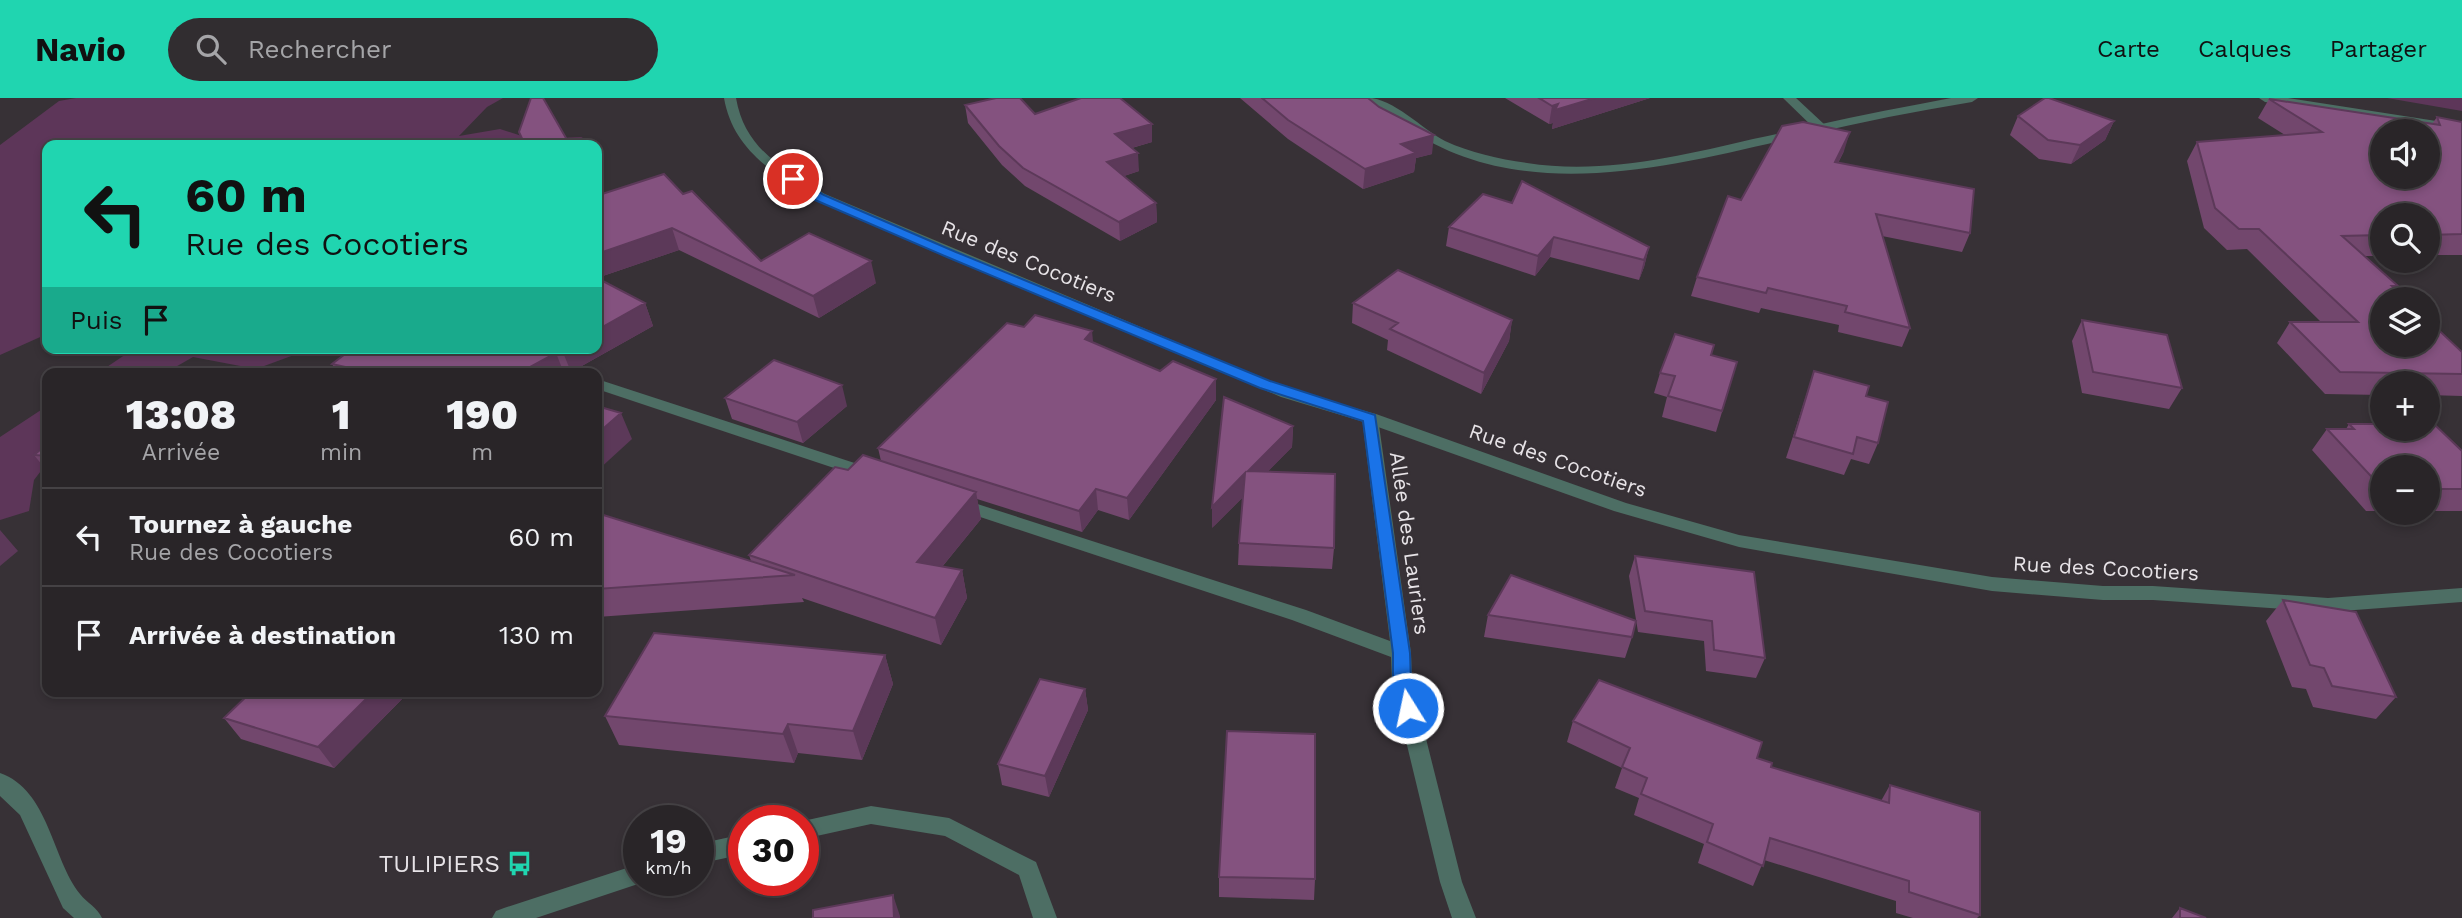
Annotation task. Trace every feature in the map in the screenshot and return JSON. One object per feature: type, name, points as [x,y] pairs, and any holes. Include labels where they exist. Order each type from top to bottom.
[{"type":"street","name":"Rue des Cocotiers","points":[[730,98],[733,124],[754,151],[820,197],[1287,394],[1370,418],[1620,507],[1739,541],[1813,556],[1993,584],[2102,593],[2153,593],[2328,605],[2462,595]]},
{"type":"street","points":[[1374,98],[1423,134],[1454,149],[1529,166],[1633,168],[1921,106],[1972,98]]},
{"type":"street","points":[[1789,98],[1821,128]]},
{"type":"street","points":[[2264,98],[2462,130]]},
{"type":"street","points":[[602,386],[891,481]]},
{"type":"street","name":"Allée des Lauriers","points":[[1370,418],[1401,653],[1402,683],[1451,882],[1464,918]]},
{"type":"street","points":[[943,498],[1299,615],[1401,653]]},
{"type":"street","points":[[0,782],[28,808],[71,901],[90,918]]},
{"type":"street","points":[[819,827],[872,815],[949,827],[1028,869],[1045,918]]},
{"type":"street","points":[[504,918],[623,879]]},
{"type":"shaded area","points":[[76,98],[503,98],[487,107],[459,136],[500,129],[531,139],[583,137],[577,140],[42,140],[42,336],[0,355],[0,145],[59,101]]},
{"type":"shaded area","points":[[2387,98],[2462,98],[2462,111]]},
{"type":"shaded area","points":[[126,354],[297,354],[259,368],[193,357],[174,368],[105,368]]},
{"type":"shaded area","points":[[42,409],[42,470],[34,480],[29,511],[0,520],[0,437]]},
{"type":"building","points":[[531,98],[543,98],[567,140],[523,140],[519,132]]},
{"type":"building","points":[[996,98],[1020,98],[1035,114],[1081,98],[1120,98],[1152,124],[1115,134],[1138,153],[1107,162],[1156,203],[1119,222],[1023,168],[999,146],[965,105]]},
{"type":"building","points":[[1262,98],[1368,98],[1379,107],[1434,135],[1401,144],[1416,153],[1365,169],[1288,120]]},
{"type":"building","points":[[1539,98],[1595,98],[1555,110],[1558,104],[1552,106]]},
{"type":"building","points":[[2045,98],[2114,121],[2080,145],[2048,140],[2018,116]]},
{"type":"building","points":[[2269,99],[2401,119],[2370,119],[2370,189],[2440,189],[2440,119],[2437,117],[2462,122],[2462,234],[2440,235],[2440,203],[2370,203],[2370,235],[2342,236],[2370,261],[2370,273],[2383,273],[2398,286],[2370,287],[2370,357],[2440,357],[2440,331],[2462,352],[2462,374],[2440,374],[2440,371],[2340,372],[2290,322],[2358,322],[2259,229],[2239,229],[2215,208],[2197,142],[2322,132]]},
{"type":"building","points":[[1803,122],[1850,132],[1835,162],[1974,189],[1970,233],[1876,214],[1910,328],[1845,312],[1847,306],[1768,288],[1766,293],[1697,277],[1728,196],[1741,200],[1782,126]]},
{"type":"building","points":[[664,174],[683,194],[692,191],[761,261],[809,233],[871,261],[813,296],[672,228],[602,252],[602,194]]},
{"type":"building","points":[[1522,181],[1649,247],[1644,260],[1554,237],[1538,256],[1449,227],[1483,194],[1512,203]]},
{"type":"building","points":[[1398,270],[1512,320],[1484,373],[1390,329],[1398,323],[1353,303]]},
{"type":"building","points":[[602,281],[645,303],[602,327]]},
{"type":"building","points":[[1035,315],[1092,331],[1085,339],[1160,371],[1173,361],[1216,379],[1127,498],[1096,489],[1079,511],[878,448],[1007,323],[1024,327]]},
{"type":"building","points":[[2082,320],[2167,335],[2182,388],[2093,372]]},
{"type":"building","points":[[1675,334],[1714,345],[1711,355],[1737,362],[1722,411],[1668,396],[1675,376],[1660,373]]},
{"type":"building","points":[[345,354],[554,354],[532,366],[536,368],[350,368],[332,364]]},
{"type":"building","points":[[774,360],[842,385],[797,422],[725,398]]},
{"type":"building","points":[[1814,371],[1869,386],[1866,396],[1888,402],[1878,443],[1857,437],[1853,454],[1794,437]]},
{"type":"building","points":[[1224,397],[1293,426],[1248,471],[1335,474],[1334,548],[1239,543],[1245,473],[1212,507]]},
{"type":"building","points":[[602,407],[621,413],[602,430]]},
{"type":"building","points":[[2349,424],[2370,424],[2370,441],[2440,441],[2440,430],[2462,451],[2462,489],[2440,489],[2440,455],[2370,455],[2370,475],[2327,429],[2354,429]]},
{"type":"building","points":[[863,455],[976,492],[917,562],[962,570],[935,618],[749,555],[835,467],[848,470]]},
{"type":"building","points":[[602,515],[795,575],[602,589]]},
{"type":"building","points":[[1635,556],[1754,572],[1765,658],[1714,650],[1712,621],[1645,611]]},
{"type":"building","points":[[1511,575],[1636,621],[1632,637],[1488,615]]},
{"type":"building","points":[[2283,600],[2356,612],[2396,697],[2332,686],[2324,668],[2310,665]]},
{"type":"building","points":[[654,633],[885,655],[853,731],[788,724],[783,734],[605,716]]},
{"type":"building","points":[[1040,679],[1085,689],[1045,776],[998,764]]},
{"type":"building","points":[[1599,680],[1762,742],[1757,758],[1772,763],[1771,767],[1889,803],[1890,785],[1980,812],[1980,915],[1909,892],[1909,881],[1770,838],[1763,866],[1707,842],[1713,824],[1641,794],[1647,778],[1622,767],[1630,748],[1573,721]]},
{"type":"building","points":[[246,697],[368,697],[318,747],[224,718]]},
{"type":"building","points":[[1227,731],[1315,734],[1315,879],[1219,877]]},
{"type":"building","points":[[893,895],[894,918],[813,918],[813,910]]},
{"type":"building","points":[[2180,908],[2206,918],[2180,918]]},
{"type":"place","name":"TULIPIERS","points":[[520,864]]},
{"type":"route","points":[[793,179],[820,197],[952,255],[1287,394],[1370,418],[1401,653],[1402,683],[1408,708]]}]
